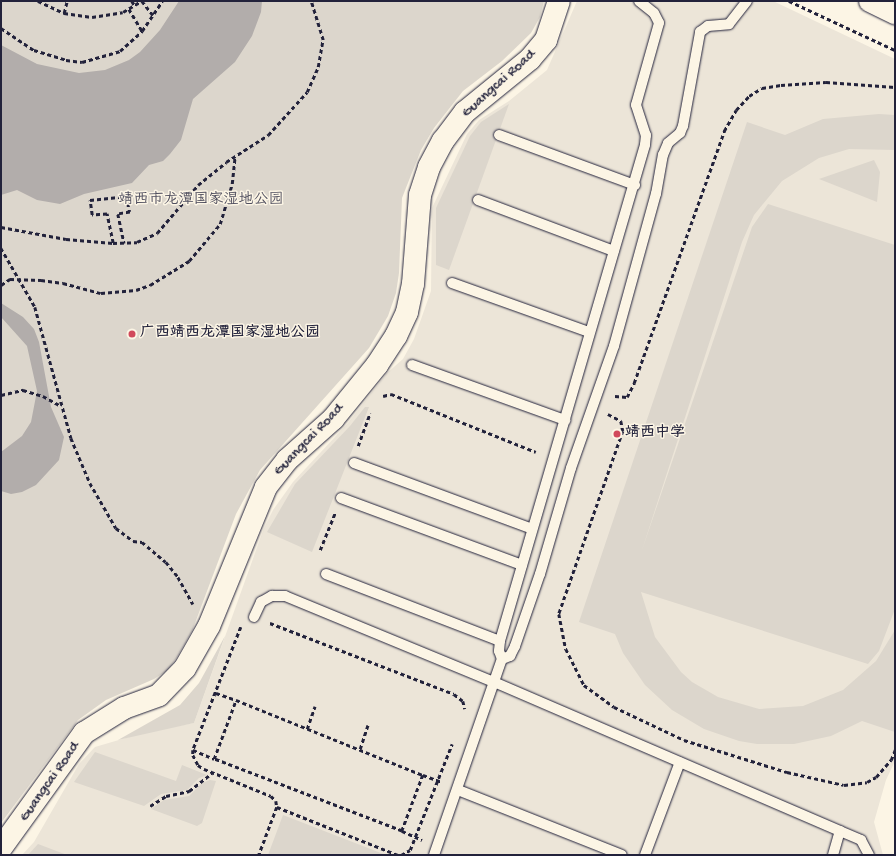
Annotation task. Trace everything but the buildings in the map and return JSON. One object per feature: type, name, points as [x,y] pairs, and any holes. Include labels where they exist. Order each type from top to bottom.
[{"type":"street","name":"Guangcai Road","points":[[1,848],[84,733],[124,708],[159,695],[185,668],[209,626],[266,487],[287,460],[333,419],[377,364],[396,336],[407,312],[413,284],[420,194],[429,167],[443,141],[465,112],[530,58],[546,40],[559,1]]},
{"type":"street","points":[[870,1],[895,13]]},
{"type":"lane","points":[[434,855],[458,790],[502,659],[498,651],[500,641],[552,459],[565,420],[589,332],[635,185],[646,135],[636,105],[659,23],[654,14],[639,1]]},
{"type":"lane","points":[[502,659],[510,656],[515,646],[540,574],[571,468],[593,408],[656,194],[663,154],[668,143],[680,133],[683,126],[700,32],[708,26],[729,24],[747,1]]},
{"type":"lane","points":[[499,135],[635,185]]},
{"type":"lane","points":[[478,200],[614,251]]},
{"type":"lane","points":[[452,283],[589,332]]},
{"type":"lane","points":[[412,365],[565,420]]},
{"type":"lane","points":[[354,463],[532,529]]},
{"type":"lane","points":[[341,498],[522,565]]},
{"type":"lane","points":[[326,574],[500,641]]},
{"type":"lane","points":[[254,617],[261,602],[272,596],[286,596],[494,682],[861,840],[869,855]]},
{"type":"lane","points":[[645,855],[680,762]]},
{"type":"lane","points":[[458,790],[622,855]]},
{"type":"lane","points":[[833,855],[840,831]]},
{"type":"path","points":[[38,1],[64,13],[92,17],[129,9],[142,1],[153,15]]},
{"type":"path","points":[[64,13],[68,1]]},
{"type":"path","points":[[132,1],[134,6]]},
{"type":"path","points":[[1,227],[52,237],[113,243],[137,242],[158,233],[198,185],[235,157],[268,136],[307,92],[313,80],[323,40],[311,1]]},
{"type":"path","points":[[789,1],[895,50]]},
{"type":"path","points":[[1,28],[34,50],[66,60],[82,62],[120,51],[142,31],[161,2]]},
{"type":"path","points":[[129,9],[142,31]]},
{"type":"path","points":[[598,392],[627,397],[630,392],[724,131],[736,110],[749,96],[762,88],[801,84],[874,84],[895,87]]},
{"type":"path","points":[[1,285],[10,279],[41,280],[64,283],[102,293],[136,290],[150,284],[189,261],[220,224],[232,184],[235,157]]},
{"type":"path","points":[[113,243],[107,214],[92,215],[90,200],[126,196],[130,212],[118,214],[124,243]]},
{"type":"path","points":[[1,248],[35,307],[60,406],[79,459],[116,528],[133,540],[142,542],[166,562],[178,577],[200,618],[209,626]]},
{"type":"path","points":[[1,395],[23,390],[43,396],[60,406]]},
{"type":"path","points":[[376,399],[391,394],[552,459]]},
{"type":"path","points":[[354,463],[373,405]]},
{"type":"path","points":[[593,408],[616,416],[621,420],[623,431],[559,614],[566,649],[584,685],[614,707],[684,740],[762,765],[844,785],[867,782],[876,777],[891,760],[895,750]]},
{"type":"path","points":[[320,550],[341,498]]},
{"type":"path","points":[[454,738],[410,850],[400,855],[277,807],[271,796],[212,773],[198,765],[193,750],[242,624],[254,617],[454,694],[463,701],[465,709],[462,716]]},
{"type":"path","points":[[193,750],[402,831],[424,775],[216,693]]},
{"type":"path","points":[[214,759],[236,700]]},
{"type":"path","points":[[307,729],[315,706]]},
{"type":"path","points":[[360,749],[368,725]]},
{"type":"path","points":[[150,806],[166,796],[189,791],[212,773]]},
{"type":"path","points":[[259,855],[277,807]]},
{"type":"shaded area","points":[[179,1],[262,1],[261,12],[252,36],[235,62],[193,99],[181,140],[170,154],[163,161],[149,165],[132,183],[84,194],[60,204],[37,200],[17,190],[1,195],[1,45],[37,64],[79,73],[105,70],[129,60],[140,52],[160,30]]},
{"type":"shaded area","name":"靖西中学","points":[[577,1],[773,1],[895,59],[895,761],[886,780],[874,822],[883,855],[22,855],[34,842],[79,764],[95,747],[146,732],[194,723],[264,528],[273,510],[293,482],[348,423],[387,373],[403,359],[414,339],[431,291],[432,208],[467,134],[479,120],[509,101],[547,70]]},
{"type":"shaded area","points":[[1,303],[23,317],[34,329],[39,342],[51,407],[64,437],[59,460],[36,485],[22,492],[11,494],[1,491],[1,452],[22,436],[31,422],[37,391],[27,346],[1,317]]},
{"type":"green space","name":"靖西市龙潭国家湿地公园","points":[[1,1],[544,1],[540,17],[531,33],[502,61],[463,91],[434,128],[421,150],[402,198],[399,273],[396,293],[388,316],[369,348],[260,470],[236,514],[192,631],[177,657],[168,670],[154,679],[106,700],[78,720],[1,823]]},
{"type":"green space","points":[[509,104],[449,270],[436,265],[436,208],[470,136],[481,122]]},
{"type":"green space","points":[[879,114],[895,115],[895,150],[849,149],[819,158],[782,181],[754,215],[742,242],[642,550],[752,227],[768,204],[895,245],[895,609],[879,651],[868,664],[641,592],[655,637],[681,672],[692,682],[718,697],[759,709],[803,706],[843,690],[876,661],[895,630],[895,732],[862,721],[831,736],[794,744],[757,744],[739,741],[704,729],[672,710],[645,685],[623,653],[615,634],[579,622],[747,122],[785,135],[823,119]]},
{"type":"green space","points":[[874,160],[880,172],[877,202],[819,179]]},
{"type":"green space","points":[[365,407],[369,407],[312,552],[267,532],[295,484],[350,426]]},
{"type":"green space","points":[[225,636],[194,723],[118,740],[180,705],[199,683]]},
{"type":"green space","points":[[95,752],[176,781],[182,765],[207,775],[199,778],[187,790],[161,794],[144,806],[74,782]]},
{"type":"green space","points":[[210,780],[216,781],[202,823],[197,826],[151,809],[164,800],[189,796],[202,783]]},
{"type":"green space","points":[[283,815],[386,855],[268,855]]},
{"type":"green space","points":[[38,844],[67,855],[28,855]]},
{"type":"place","name":"广西靖西龙潭国家湿地公园","points":[[132,334]]},
{"type":"place","name":"靖西中学","points":[[617,434]]}]
